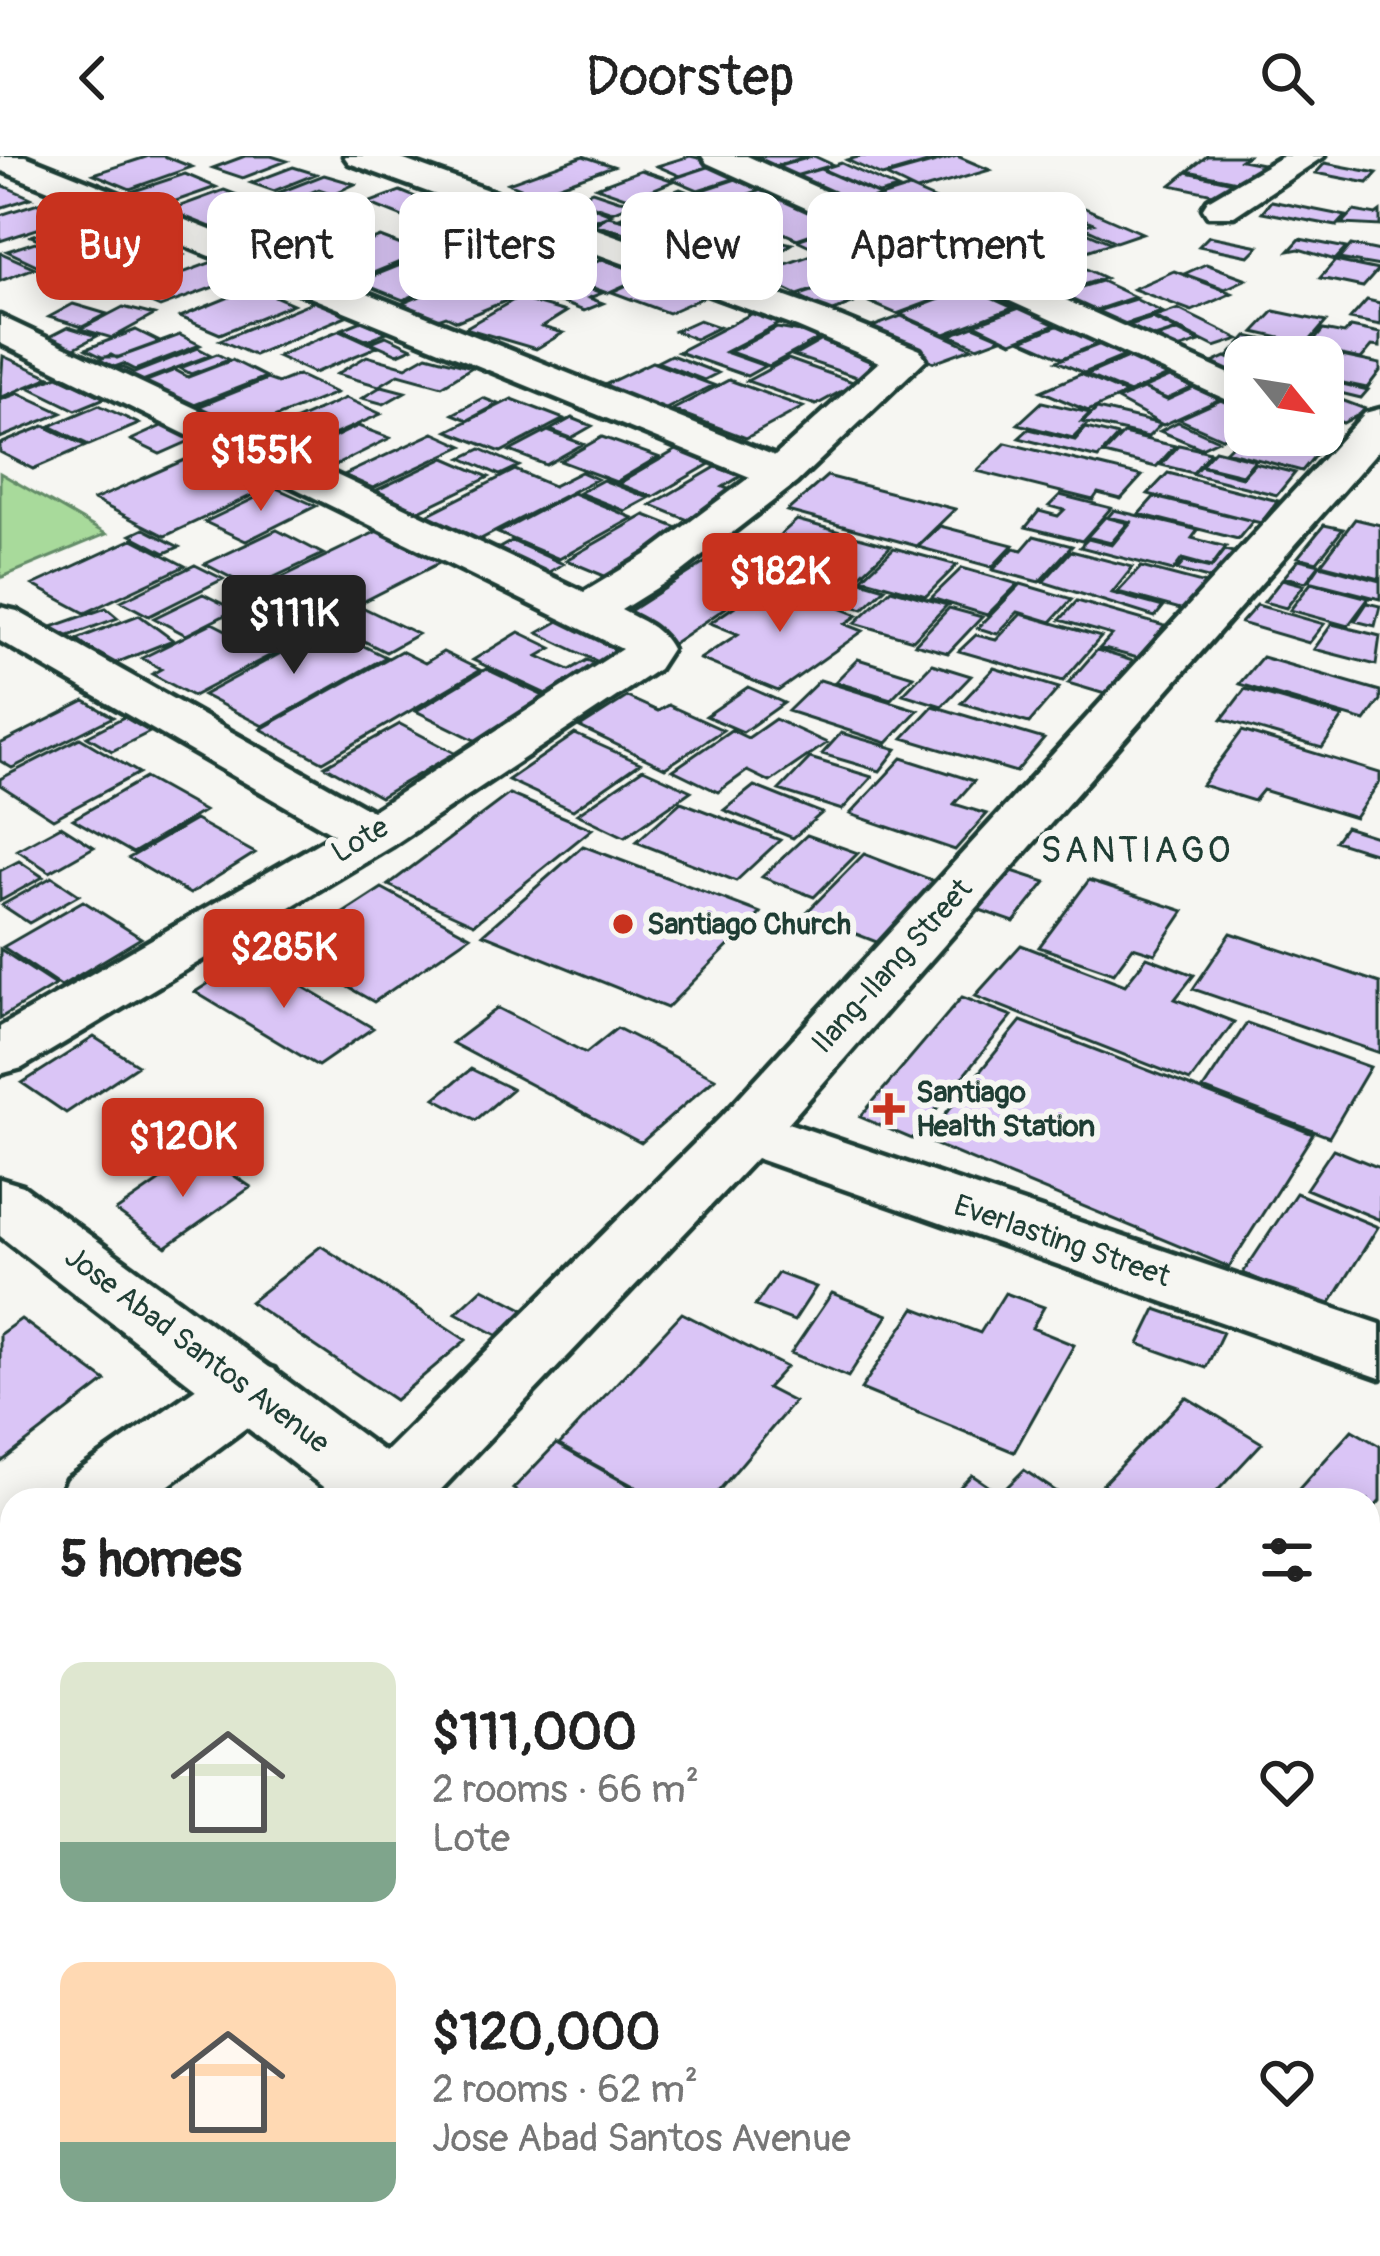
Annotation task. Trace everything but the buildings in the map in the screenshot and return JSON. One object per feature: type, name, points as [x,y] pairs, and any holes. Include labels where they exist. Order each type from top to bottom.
[{"type":"main road","points":[[0,328],[586,611],[663,564],[782,474],[907,359],[811,319],[362,156]]},
{"type":"main road","points":[[719,156],[1224,387]]},
{"type":"main road","points":[[1221,208],[1307,156]]},
{"type":"main road","points":[[0,158],[782,474]]},
{"type":"main road","name":"Ilang-Ilang Street","points":[[401,1488],[745,1131],[1360,439]]},
{"type":"main road","name":"Lote","points":[[0,1054],[373,833],[641,659],[647,650],[643,641],[586,611]]},
{"type":"main road","points":[[0,621],[373,833]]},
{"type":"main road","name":"Everlasting Street","points":[[745,1131],[1380,1352]]},
{"type":"main road","name":"Jose Abad Santos Avenue","points":[[0,1202],[378,1488]]},
{"type":"main road","points":[[111,1488],[249,1388]]},
{"type":"green space","points":[[0,473],[106,534],[0,578]]},
{"type":"place","name":"Santiago Church","points":[[623,924]]},
{"type":"place","name":"Santiago Health Station","points":[[889,1109]]},
{"type":"district","name":"SANTIAGO","points":[[1137,850]]}]
